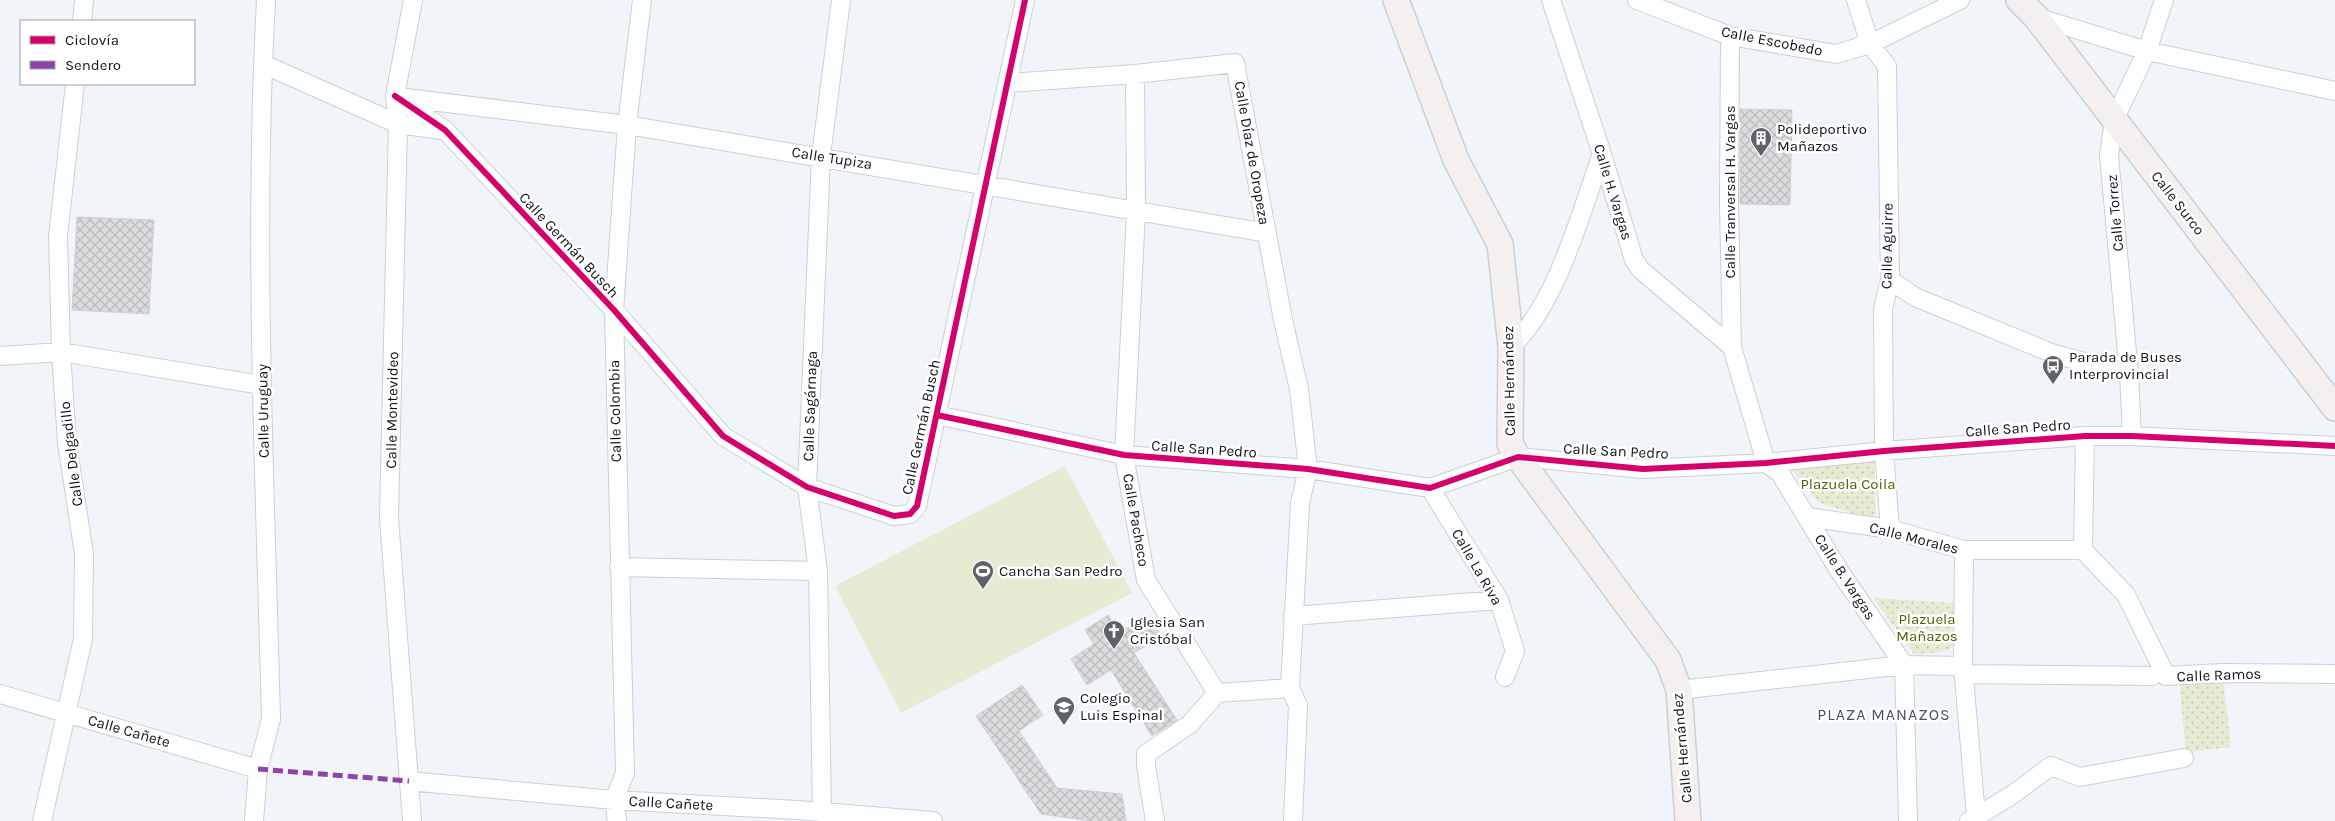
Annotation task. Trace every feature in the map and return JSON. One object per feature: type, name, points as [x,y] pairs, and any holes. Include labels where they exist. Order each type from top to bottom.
[{"type":"main road","name":"Calle Hernández","points":[[1396,0],[1456,160],[1500,244],[1511,347],[1510,444],[1668,660],[1678,690],[1688,821]]},
{"type":"main road","name":"Calle Surco","points":[[2027,9],[2335,408]]},
{"type":"street","points":[[82,20],[84,0]]},
{"type":"street","name":"Calle Uruguay","points":[[254,821],[258,769],[271,719],[262,384],[263,64],[266,0]]},
{"type":"street","name":"Calle Montevideo","points":[[412,821],[389,518],[398,124],[395,96],[413,0]]},
{"type":"street","name":"Calle Colombia","points":[[617,821],[614,800],[625,772],[614,310],[627,125],[642,0]]},
{"type":"street","name":"Calle Sagárnaga","points":[[822,812],[818,571],[807,487],[821,156],[841,0]]},
{"type":"street","name":"Calle Germán Busch","points":[[395,96],[445,130],[614,310],[723,436],[807,487],[894,516],[910,514],[917,506],[984,184],[1008,84],[1025,0]]},
{"type":"street","name":"Calle H. Vargas","points":[[1551,0],[1602,154],[1634,260],[1640,270],[1732,347]]},
{"type":"street","name":"Calle Escobedo","points":[[1637,0],[1730,36],[1836,54],[1870,44],[1960,0]]},
{"type":"street","name":"Calle Aguirre","points":[[1856,0],[1870,44],[1887,66],[1890,280],[1883,309],[1884,451],[1890,529]]},
{"type":"street","name":"Calle Torrez","points":[[2132,436],[2129,374],[2110,155],[2114,120],[2147,51],[2164,0]]},
{"type":"street","points":[[2027,9],[2147,51],[2335,91]]},
{"type":"street","name":"Calle Tranversal H. Vargas","points":[[1730,36],[1729,204],[1732,347]]},
{"type":"street","name":"Calle Díaz de Oropeza","points":[[1008,84],[1135,74],[1235,63],[1282,320],[1299,389],[1308,469],[1300,503],[1290,688]]},
{"type":"street","points":[[263,64],[398,124],[445,130]]},
{"type":"street","name":"Calle Pacheco","points":[[1135,74],[1136,212],[1124,455],[1146,580],[1217,693]]},
{"type":"street","name":"Calle Delgadillo","points":[[42,821],[83,640],[84,554],[67,443],[61,352],[58,236],[75,85]]},
{"type":"street","name":"Calle Tupiza","points":[[395,96],[627,125],[821,156],[1136,212],[1267,233]]},
{"type":"street","points":[[1511,347],[1526,333],[1556,279],[1602,154]]},
{"type":"street","points":[[1890,280],[1915,296],[2054,354],[2129,374]]},
{"type":"street","points":[[1732,347],[1766,463]]},
{"type":"street","points":[[0,356],[61,352],[262,384]]},
{"type":"street","name":"Calle San Pedro","points":[[936,415],[1124,455],[1308,469],[1430,488],[1518,457],[1643,468],[1766,463],[1884,451],[2085,436],[2132,436],[2335,446]]},
{"type":"street","points":[[2083,550],[2085,436]]},
{"type":"street","name":"Calle B. Vargas","points":[[1766,463],[1780,473],[1840,572],[1904,664]]},
{"type":"street","name":"Calle La Riva","points":[[1430,488],[1498,600],[1515,651],[1505,677]]},
{"type":"street","name":"Calle Morales","points":[[1807,518],[1890,529],[1964,550],[2083,550]]},
{"type":"street","points":[[1964,550],[1964,670],[1972,818],[2012,795],[2051,766],[2080,777],[2184,758]]},
{"type":"street","name":"Calle Ramos","points":[[2083,550],[2126,595],[2166,676],[2222,672],[2335,674]]},
{"type":"street","points":[[619,566],[818,571]]},
{"type":"street","points":[[1293,616],[1498,600]]},
{"type":"street","points":[[1678,690],[1904,664],[1964,670],[2152,676]]},
{"type":"street","points":[[1904,664],[1908,821]]},
{"type":"street","points":[[1155,821],[1146,766],[1146,754],[1190,724],[1217,693],[1290,688],[1298,705],[1293,821]]},
{"type":"street","name":"Calle Cañete","points":[[0,694],[258,769]]},
{"type":"street","name":"Calle Cañete","points":[[409,781],[801,816],[822,812],[933,821]]},
{"type":"green space","name":"Plazuela Coila","points":[[1869,456],[1874,462],[1876,513],[1872,520],[1818,502],[1791,468]]},
{"type":"green space","name":"Cancha San Pedro","points":[[1065,466],[1132,593],[901,713],[835,586]]},
{"type":"green space","name":"Plazuela Mañazos","points":[[1873,598],[1954,603],[1956,638],[1954,645],[1942,652],[1914,654]]},
{"type":"green space","points":[[2223,678],[2231,747],[2186,752],[2180,689],[2183,683]]},
{"type":"building","name":"Polideportivo Mañazos","points":[[1740,109],[1792,110],[1790,205],[1740,204]]},
{"type":"building","points":[[77,217],[154,220],[149,314],[72,310]]},
{"type":"building","points":[[1108,615],[1119,633],[1147,615],[1161,636],[1134,653],[1177,720],[1152,736],[1111,670],[1087,685],[1071,659],[1094,644],[1085,630]]},
{"type":"building","points":[[1022,685],[1043,715],[1019,731],[1057,788],[1122,794],[1126,821],[1090,821],[1041,814],[976,716]]},
{"type":"marked path","points":[[258,769],[409,781]]},
{"type":"cycle path","points":[[395,96],[445,130],[614,310],[723,436],[807,487],[894,516],[910,514],[917,506],[1025,0]]},
{"type":"cycle path","points":[[937,415],[1124,455],[1308,469],[1430,488],[1518,457],[1643,469],[1766,463],[1884,451],[2085,436],[2132,436],[2335,446]]},
{"type":"place","name":"Polideportivo Mañazos","points":[[1761,157]]},
{"type":"place","name":"Parada de Buses Interprovincial","points":[[2053,385]]},
{"type":"place","name":"Cancha San Pedro","points":[[983,590]]},
{"type":"place","name":"Iglesia San Cristóbal","points":[[1114,650]]},
{"type":"place","name":"Colegio Luis Espinal","points":[[1064,726]]},
{"type":"district","name":"PLAZA MANAZOS","points":[[1884,714]]}]
